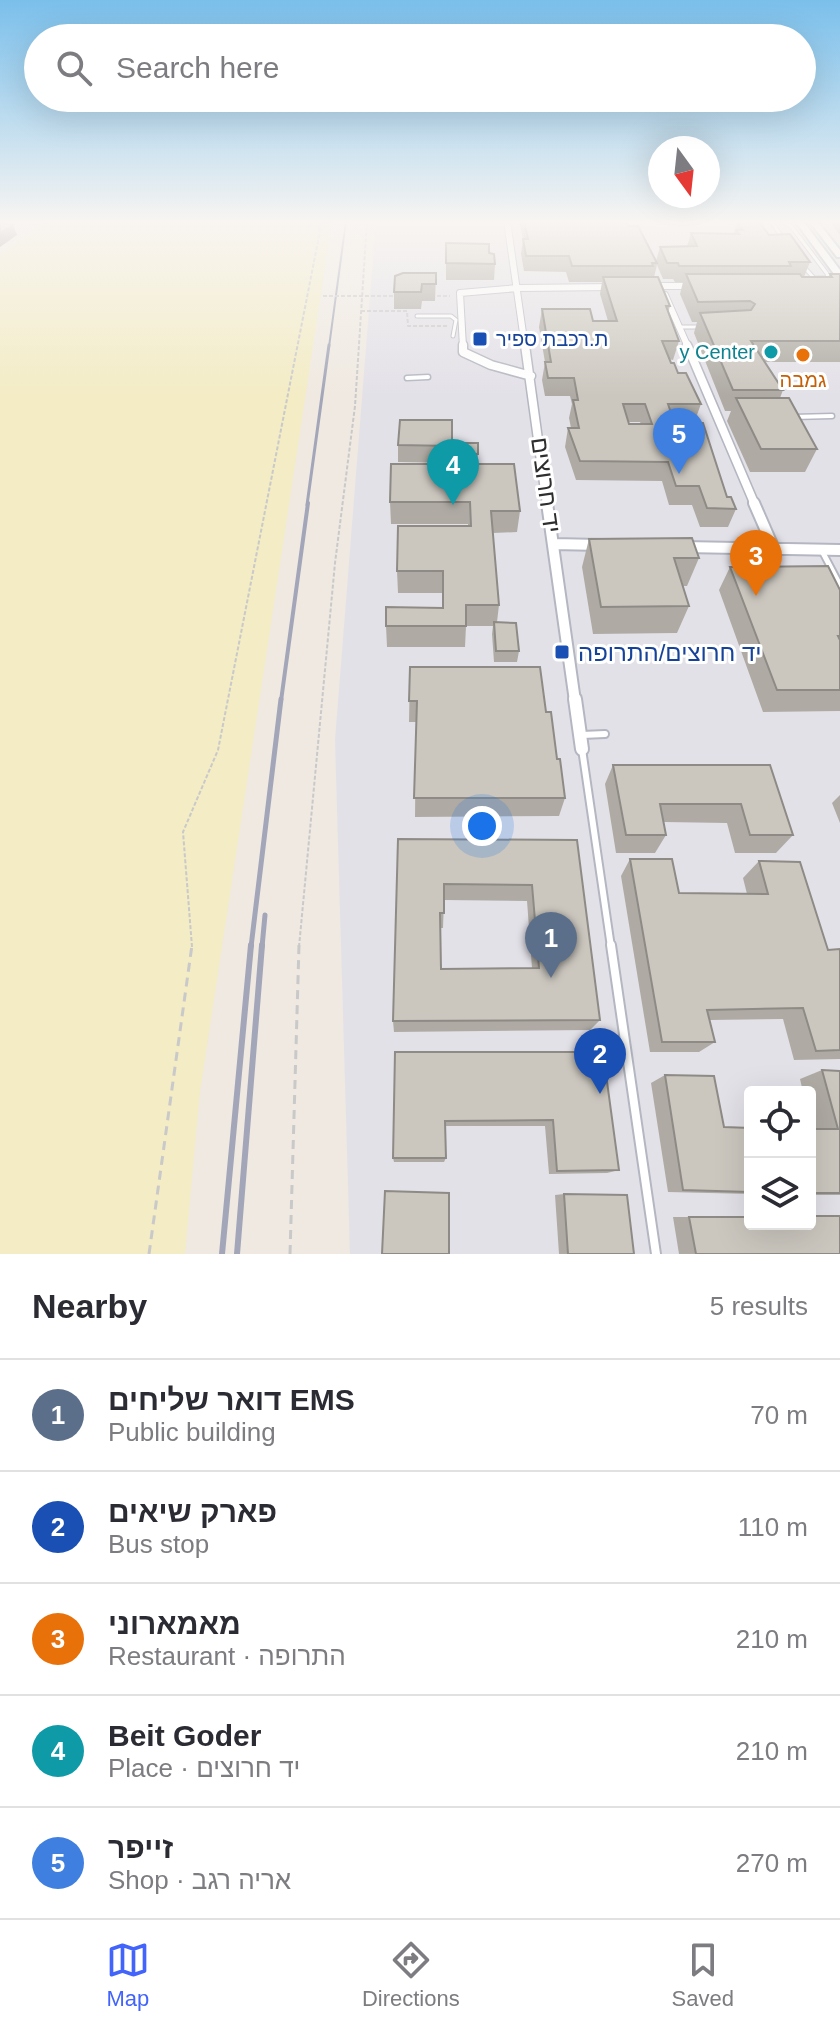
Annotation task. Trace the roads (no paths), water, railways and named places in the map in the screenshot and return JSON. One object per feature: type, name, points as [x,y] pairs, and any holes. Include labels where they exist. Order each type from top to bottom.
[{"type":"street","name":"יד חרוצים","points":[[517,280],[582,749]]},
{"type":"street","points":[[531,376],[491,365],[463,352],[460,293],[518,288],[629,286]]},
{"type":"street","points":[[645,286],[705,287]]},
{"type":"street","points":[[661,286],[774,549]]},
{"type":"street","points":[[554,544],[617,546]]},
{"type":"street","points":[[680,547],[840,550]]},
{"type":"lane","points":[[417,316],[451,316],[456,320],[453,336]]},
{"type":"lane","points":[[678,327],[704,327]]},
{"type":"lane","points":[[407,378],[428,377]]},
{"type":"lane","points":[[717,416],[730,416]]},
{"type":"lane","points":[[784,417],[832,416]]},
{"type":"lane","points":[[822,550],[840,585]]},
{"type":"lane","points":[[581,735],[605,734]]},
{"type":"lane","points":[[582,749],[656,1254]]},
{"type":"railway","points":[[329,347],[338,280]]},
{"type":"railway","points":[[307,505],[329,345]]},
{"type":"railway","points":[[281,701],[308,503]]},
{"type":"railway","points":[[251,947],[281,699]]},
{"type":"railway","points":[[262,947],[265,915]]},
{"type":"railway","points":[[222,1254],[251,945]]},
{"type":"railway","points":[[237,1254],[262,945]]},
{"type":"place","name":"ת.רכבת ספיר","points":[[480,339]]},
{"type":"place","name":"y Center","points":[[771,352]]},
{"type":"place","name":"גמבה","points":[[803,355]]},
{"type":"place","name":"זייפר","points":[[679,474]]},
{"type":"place","name":"Beit Goder","points":[[453,505]]},
{"type":"place","name":"מאמארוני","points":[[756,596]]},
{"type":"place","name":"יד חרוצים/התרופה","points":[[562,652]]},
{"type":"place","name":"דואר שליחים EMS","points":[[551,978]]},
{"type":"place","name":"פארק שיאים","points":[[600,1094]]}]
